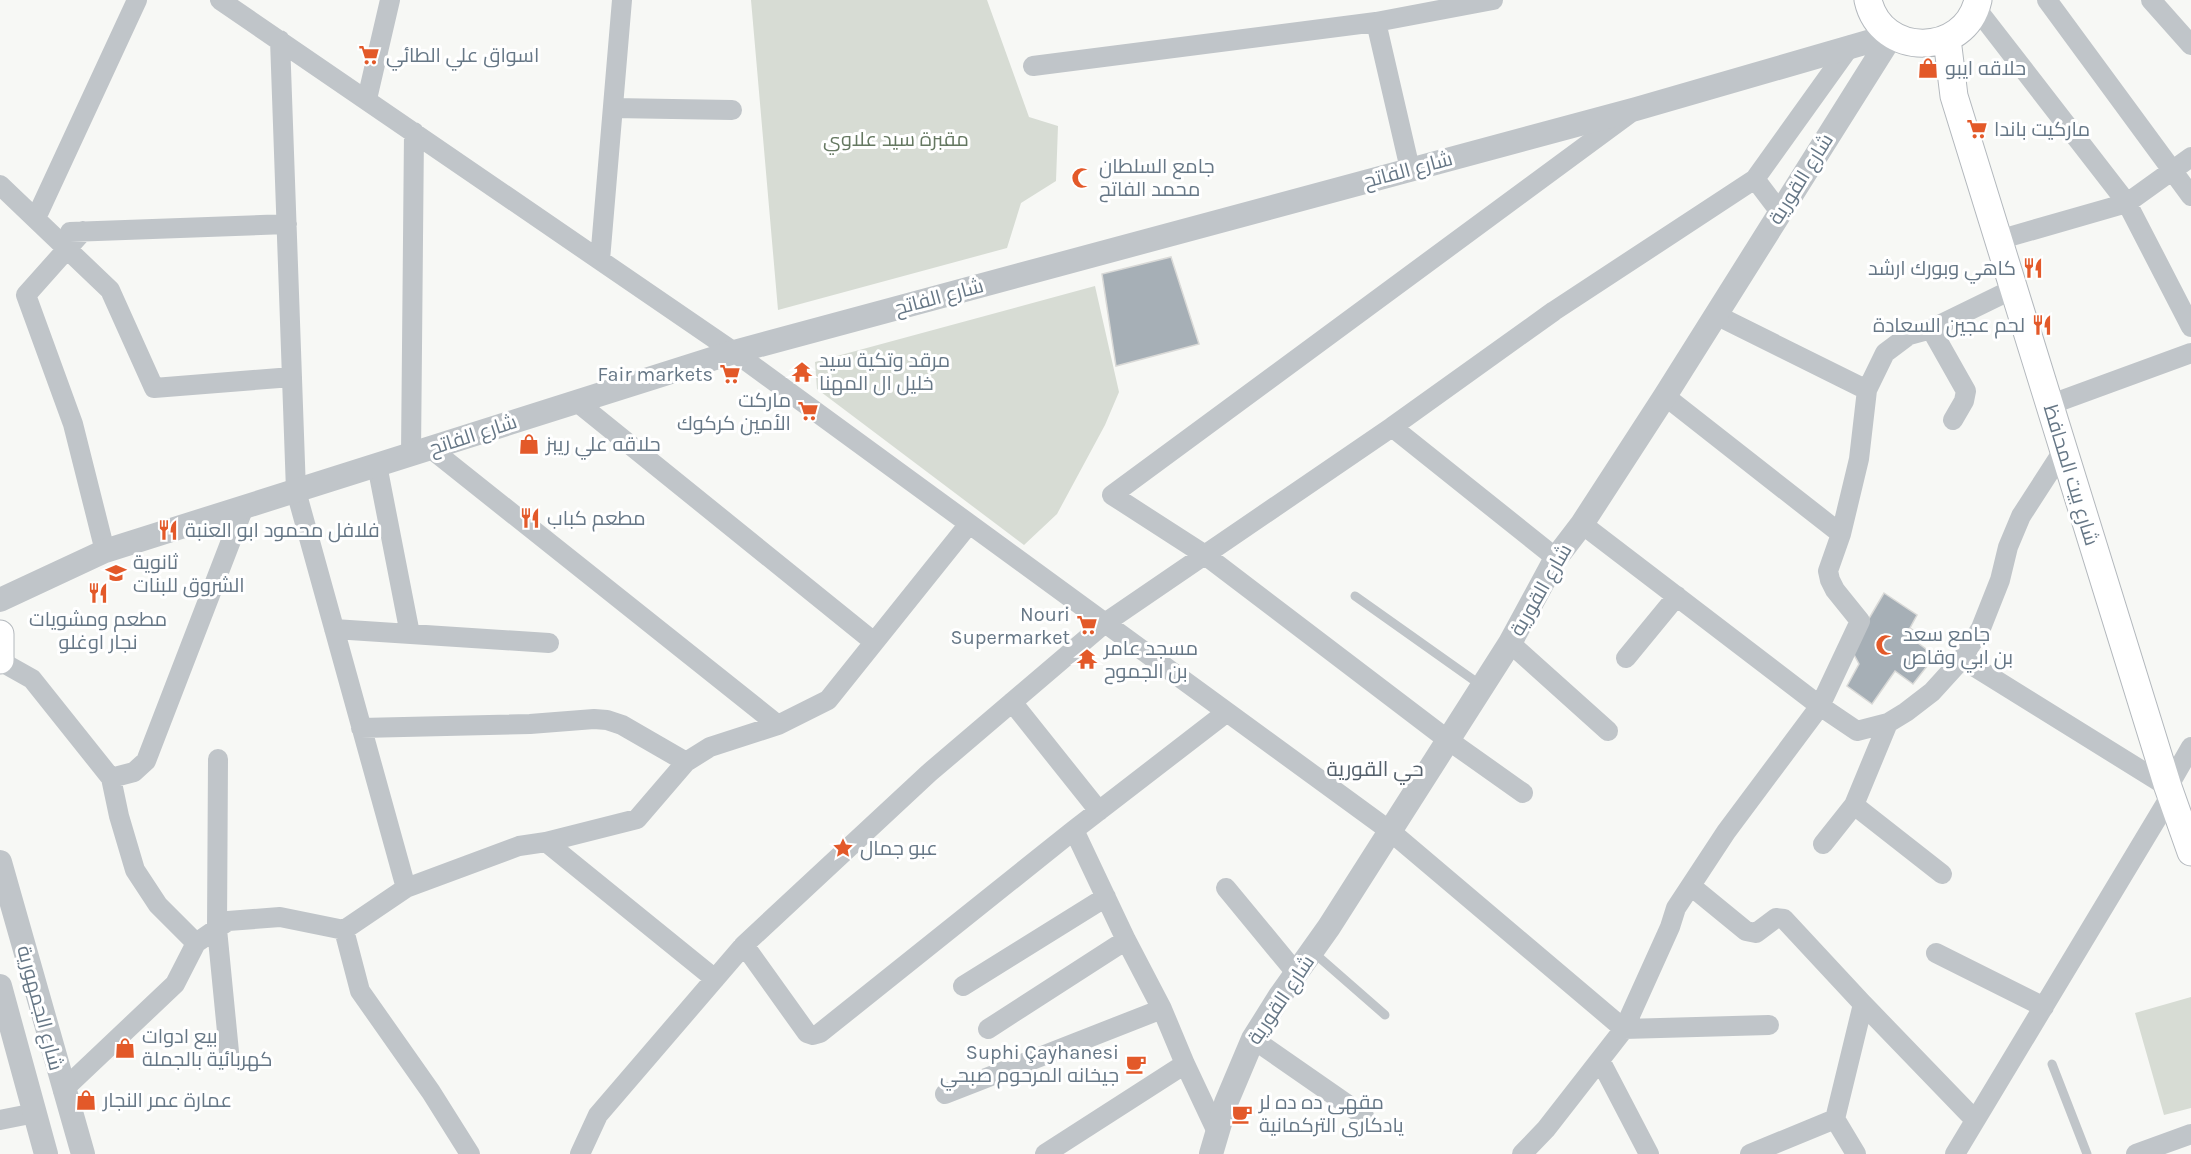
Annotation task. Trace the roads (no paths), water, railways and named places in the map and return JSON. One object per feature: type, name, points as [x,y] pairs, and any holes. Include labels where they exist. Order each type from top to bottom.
[{"type":"main road","points":[[1868,0],[1878,21],[1892,35],[1908,42],[1936,41],[1959,31],[1969,21],[1977,4]]},
{"type":"main road","name":"شارع بيت المحافظ","points":[[1936,41],[2170,791],[2191,850]]},
{"type":"main road","points":[[0,634],[0,660]]},
{"type":"street","points":[[36,218],[137,0]]},
{"type":"street","points":[[220,0],[734,352],[1390,831],[1624,1029],[1769,1025]]},
{"type":"street","points":[[367,99],[388,0]]},
{"type":"street","points":[[600,260],[622,0]]},
{"type":"street","points":[[1033,66],[1376,22],[1431,6],[1493,0]]},
{"type":"street","points":[[2047,0],[2191,196]]},
{"type":"street","points":[[2151,0],[2191,45]]},
{"type":"street","points":[[1977,4],[2127,203],[2191,327]]},
{"type":"street","points":[[1376,22],[1410,169]]},
{"type":"street","name":"شارع الفاتح","points":[[0,600],[105,551],[734,352],[1636,109],[1892,35]]},
{"type":"street","name":"شارع القورية","points":[[1214,1143],[1236,1075],[1253,1039],[1280,996],[1313,952],[1510,643],[1556,558],[1582,524],[1665,396],[1892,35]]},
{"type":"street","points":[[280,39],[296,491],[406,888]]},
{"type":"street","points":[[580,1154],[598,1115],[744,945],[929,773],[1105,623],[1392,427],[1554,311],[1755,179],[1851,45]]},
{"type":"street","points":[[613,108],[732,110]]},
{"type":"street","points":[[1523,793],[1448,740],[1204,555],[1112,495],[1636,109]]},
{"type":"street","points":[[414,132],[420,451],[778,725]]},
{"type":"street","points":[[1998,240],[2127,203],[2191,157]]},
{"type":"street","points":[[1755,179],[1780,212]]},
{"type":"street","points":[[0,185],[110,290],[154,388],[292,376]]},
{"type":"street","points":[[50,232],[286,224]]},
{"type":"street","points":[[83,231],[26,295],[72,424],[105,551]]},
{"type":"street","points":[[1522,1154],[1546,1129],[1624,1029],[1670,927],[1676,908],[1726,832],[1820,706],[1860,621],[1835,590],[1829,575],[1830,562],[1841,534],[1859,459],[1867,390],[1885,353],[1909,335],[1931,329],[2013,289]]},
{"type":"street","points":[[1716,315],[1867,390]]},
{"type":"street","points":[[1931,329],[1966,391],[1964,401],[1953,420]]},
{"type":"street","points":[[2049,405],[2191,353]]},
{"type":"street","points":[[1665,396],[1841,534]]},
{"type":"street","points":[[577,402],[874,642]]},
{"type":"street","points":[[1392,427],[1556,558]]},
{"type":"street","points":[[1582,524],[1820,706],[1857,731],[1888,723],[1906,712],[1932,692],[1962,659],[1981,628],[2000,580],[2008,547],[2021,516],[2063,451]]},
{"type":"street","points":[[376,465],[410,634]]},
{"type":"street","points":[[111,778],[134,772],[146,761],[244,507]]},
{"type":"street","points":[[63,1090],[175,984],[196,943],[228,921],[280,917],[344,930],[406,888],[519,846],[546,842],[637,819],[686,762],[710,747],[778,725],[828,700],[969,524]]},
{"type":"street","points":[[1626,658],[1677,596]]},
{"type":"street","points":[[334,629],[549,643]]},
{"type":"street","points":[[1510,643],[1608,731]]},
{"type":"street","points":[[1962,659],[2170,791]]},
{"type":"street","points":[[0,660],[32,680],[111,778],[119,816],[135,870],[158,904],[196,943]]},
{"type":"street","points":[[1012,702],[1099,811]]},
{"type":"street","points":[[744,945],[807,1033],[813,1035],[820,1033],[1074,830],[1227,712]]},
{"type":"street","points":[[362,728],[607,720],[622,725],[686,762]]},
{"type":"street","points":[[1823,844],[1854,806],[1888,723]]},
{"type":"street","points":[[1955,1154],[2170,791],[2191,747]]},
{"type":"street","points":[[218,759],[217,929],[229,1052]]},
{"type":"street","points":[[1854,806],[1942,874]]},
{"type":"street","points":[[1074,830],[1126,940],[1162,1009],[1214,1143]]},
{"type":"street","points":[[546,842],[715,979]]},
{"type":"street","name":"شارع الجمهورية","points":[[0,862],[83,1154]]},
{"type":"street","points":[[1691,886],[1746,931],[1756,933],[1776,918],[1784,919],[1975,1120]]},
{"type":"street","points":[[1226,888],[1297,974]]},
{"type":"street","points":[[963,986],[1106,897]]},
{"type":"street","points":[[344,930],[360,991],[431,1092],[470,1154]]},
{"type":"street","points":[[988,1029],[1126,940]]},
{"type":"street","points":[[1936,953],[2043,1007]]},
{"type":"street","name":"شارع الجمهورية","points":[[0,986],[46,1154]]},
{"type":"street","points":[[1856,1154],[1835,1119],[1863,1004]]},
{"type":"street","points":[[945,1094],[1162,1009]]},
{"type":"street","points":[[1253,1039],[1364,1116]]},
{"type":"street","points":[[1600,1060],[1649,1154]]},
{"type":"street","points":[[1045,1154],[1185,1064]]},
{"type":"street","points":[[0,1120],[35,1113]]},
{"type":"street","points":[[1750,1154],[1835,1119]]},
{"type":"street","points":[[2136,1154],[2191,1134]]},
{"type":"lane","points":[[1355,596],[1482,686]]},
{"type":"lane","points":[[1313,952],[1385,1016]]},
{"type":"lane","points":[[2052,1064],[2087,1154]]},
{"type":"place","name":"اسواق علي الطائي","points":[[369,55]]},
{"type":"place","name":"حلاقه ايبو","points":[[1928,68]]},
{"type":"place","name":"ماركيت باندا","points":[[1977,129]]},
{"type":"place","name":"جامع السلطان محمد الفاتح","points":[[1082,178]]},
{"type":"place","name":"كاهي وبورك ارشد","points":[[2033,268]]},
{"type":"place","name":"لحم عجين السعادة","points":[[2042,325]]},
{"type":"place","name":"مرقد وتكية سيد خليل ال المهنا","points":[[802,372]]},
{"type":"place","name":"Fair markets","points":[[730,374]]},
{"type":"place","name":"ماركت الأمين كركوك","points":[[808,411]]},
{"type":"place","name":"حلاقه علي ريبز","points":[[529,444]]},
{"type":"place","name":"مطعم كباب","points":[[530,518]]},
{"type":"place","name":"فلافل محمود ابو العنبة","points":[[168,530]]},
{"type":"place","name":"ثانوية الشروق للبنات","points":[[116,573]]},
{"type":"place","name":"مطعم ومشويات نجار اوغلو","points":[[98,593]]},
{"type":"place","name":"Nouri Supermarket","points":[[1087,625]]},
{"type":"place","name":"جامع سعد بن ابي وقاص","points":[[1886,645]]},
{"type":"place","name":"مسجد عامر بن الجموح","points":[[1087,659]]},
{"type":"place","name":"عبو جمال","points":[[843,848]]},
{"type":"place","name":"بيع ادوات كهربائية بالجملة","points":[[125,1048]]},
{"type":"place","name":"Suphi Çayhanesi جيخانه المرحوم صبحي","points":[[1136,1064]]},
{"type":"place","name":"عمارة عمر النجار","points":[[86,1100]]},
{"type":"place","name":"مقهى ده ده لر يادكارى التركمانية","points":[[1242,1114]]},
{"type":"district","name":"حي القورية","points":[[1375,769]]},
{"type":"park label","name":"مقبرة سيد علاوي","points":[[896,139]]}]
